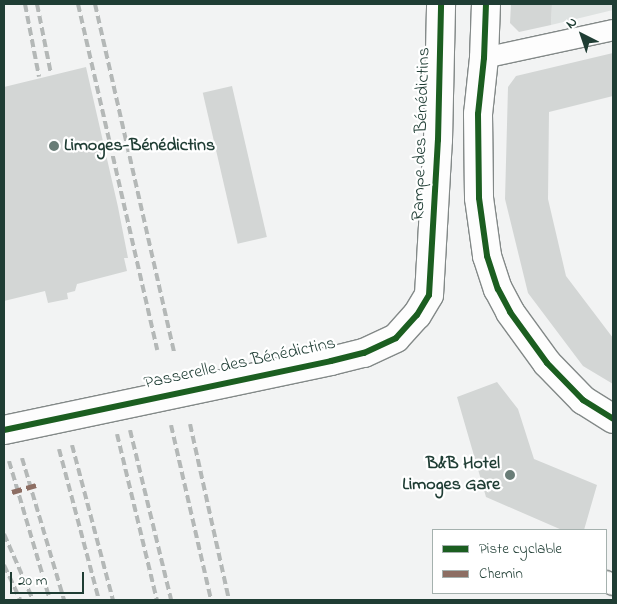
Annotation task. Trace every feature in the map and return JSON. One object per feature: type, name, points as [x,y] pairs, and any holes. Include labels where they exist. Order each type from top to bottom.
[{"type":"street","name":"Rampe des Bénédictins","points":[[432,265],[438,140],[441,4]]},
{"type":"street","points":[[486,4],[484,58],[478,114],[479,198],[487,256],[498,289],[515,318],[547,363],[583,400],[613,419]]},
{"type":"street","points":[[484,58],[613,30]]},
{"type":"street","name":"Passerelle des Bénédictins","points":[[4,430],[324,362],[380,347],[396,338],[424,305],[429,295],[432,265]]},
{"type":"shaded area","points":[[552,4],[613,4],[613,10],[551,25]]},
{"type":"building","points":[[511,4],[552,4],[551,25],[519,32],[510,23]]},
{"type":"building","points":[[613,53],[613,96],[549,112],[548,199],[566,276],[613,338],[613,384],[583,366],[528,293],[505,199],[508,87],[516,76]]},
{"type":"building","name":"Limoges-Bénédictins","points":[[86,67],[118,207],[128,258],[124,258],[127,271],[77,284],[75,291],[67,293],[68,299],[48,303],[45,291],[4,301],[4,87]]},
{"type":"building","points":[[232,86],[267,237],[238,244],[203,93]]},
{"type":"building","points":[[497,382],[518,409],[534,459],[597,485],[584,529],[560,529],[486,497],[457,397]]},
{"type":"railway","points":[[25,4],[39,77]]},
{"type":"railway","points":[[37,4],[51,74]]},
{"type":"railway","points":[[78,4],[157,350]]},
{"type":"railway","points":[[95,4],[174,353]]},
{"type":"railway","points":[[190,424],[229,600]]},
{"type":"railway","points":[[171,425],[211,600]]},
{"type":"railway","points":[[130,430],[171,600]]},
{"type":"railway","points":[[117,434],[157,600]]},
{"type":"railway","points":[[72,445],[113,600]]},
{"type":"railway","points":[[59,449],[99,600]]},
{"type":"railway","points":[[22,458],[64,600]]},
{"type":"railway","points":[[9,461],[50,600]]},
{"type":"railway","points":[[4,534],[33,600]]},
{"type":"railway","points":[[4,565],[20,600]]},
{"type":"marked path","points":[[12,492],[36,485]]},
{"type":"cycle path","points":[[4,430],[331,361],[364,353],[396,338],[417,315],[429,295],[438,140],[441,4]]},
{"type":"cycle path","points":[[486,4],[484,58],[478,114],[479,198],[487,256],[498,289],[510,312],[547,363],[583,400],[613,419]]},
{"type":"place","name":"Limoges-Bénédictins","points":[[54,146]]},
{"type":"place","name":"B&B Hotel Limoges Gare","points":[[510,475]]}]
